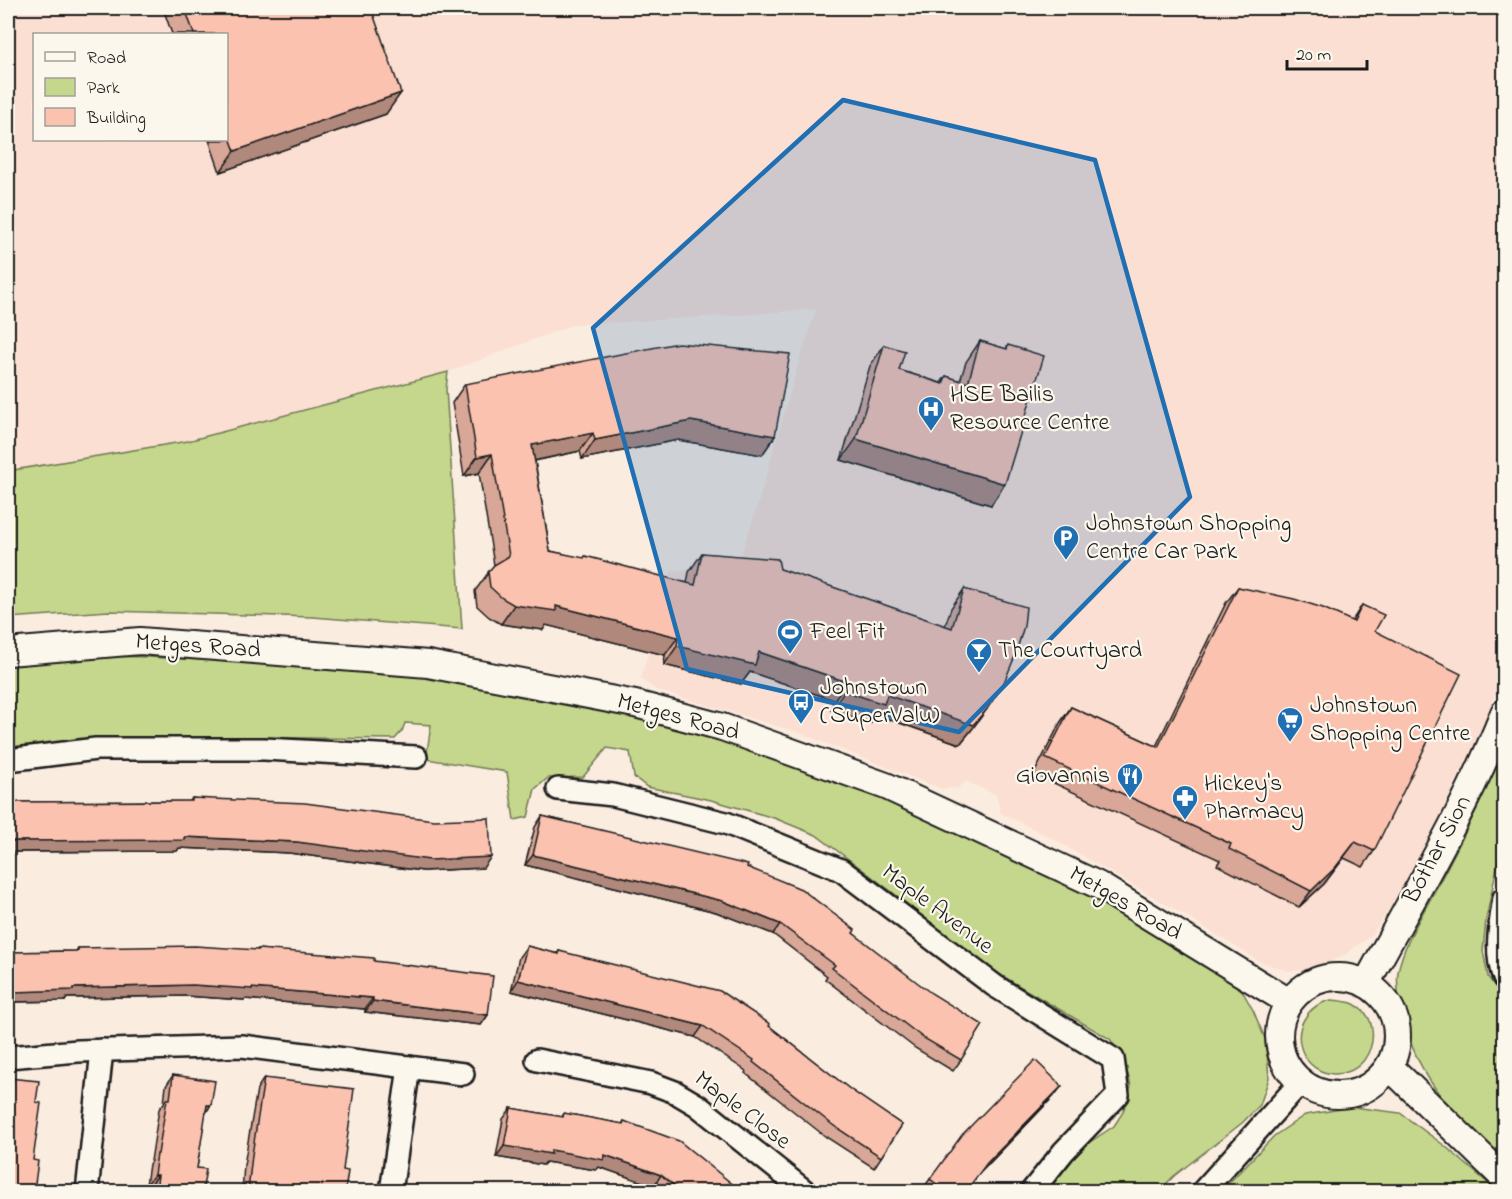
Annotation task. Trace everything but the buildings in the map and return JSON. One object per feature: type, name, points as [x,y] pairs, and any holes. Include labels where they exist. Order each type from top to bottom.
[{"type":"street","name":"Metges Road","points":[[8,652],[140,641],[428,664],[635,704],[723,728],[886,786],[1098,885],[1289,1002]]},
{"type":"street","name":"Bóthar Sion","points":[[1366,984],[1490,750],[1504,713]]},
{"type":"street","points":[[8,760],[96,749],[264,749],[416,757]]},
{"type":"street","name":"Maple Avenue","points":[[558,789],[613,795],[726,823],[841,870],[995,986],[1113,1059],[1118,1095],[1064,1151],[1031,1191]]},
{"type":"street","points":[[1504,898],[1499,930],[1500,967],[1504,978]]},
{"type":"street","points":[[1339,977],[1366,984],[1384,999],[1393,1014],[1397,1038],[1395,1053],[1389,1066],[1369,1087],[1348,1095],[1326,1095],[1315,1092],[1300,1083],[1283,1060],[1278,1042],[1281,1019],[1289,1002],[1300,990],[1324,978],[1339,977]]},
{"type":"street","points":[[8,1057],[102,1050],[242,1046],[463,1074]]},
{"type":"street","points":[[87,1191],[102,1050]]},
{"type":"street","name":"Maple Close","points":[[537,1060],[651,1083],[675,1092],[697,1105],[806,1191]]},
{"type":"street","points":[[1389,1066],[1504,1178]]},
{"type":"street","points":[[391,1191],[409,1067]]},
{"type":"street","points":[[1202,1191],[1300,1083]]},
{"type":"highlighted area","points":[[843,100],[1095,160],[1190,497],[959,732],[687,669],[593,328]]},
{"type":"shaded area","points":[[8,8],[1504,8],[1504,499],[1499,528],[1504,531],[1504,669],[1483,727],[1431,834],[1394,902],[1372,935],[1346,954],[1315,970],[1287,971],[1259,961],[1048,836],[1001,813],[996,795],[966,781],[958,788],[942,789],[797,732],[656,690],[641,679],[671,572],[740,557],[816,309],[572,325],[448,372],[188,441],[8,471]]},
{"type":"green space","points":[[448,372],[446,389],[462,629],[313,617],[109,611],[8,618],[8,471],[188,441]]},
{"type":"green space","points":[[98,656],[350,668],[415,675],[625,714],[692,729],[830,775],[931,817],[1051,874],[1140,923],[1240,987],[1266,1041],[1269,1078],[1260,1105],[1242,1123],[1174,1176],[1159,1191],[1046,1191],[1084,1146],[1114,1126],[1123,1112],[1131,1086],[1124,1060],[1110,1039],[982,964],[891,891],[816,835],[774,818],[711,800],[647,787],[634,777],[630,752],[607,748],[583,777],[548,778],[535,789],[528,817],[514,820],[507,772],[426,759],[431,725],[405,723],[395,739],[219,737],[8,748],[8,661]]},
{"type":"green space","points":[[1504,750],[1504,833],[1486,919],[1483,951],[1488,977],[1504,999],[1504,1159],[1456,1114],[1420,1064],[1404,1022],[1399,997],[1398,972],[1409,939],[1464,835]]},
{"type":"green space","points":[[1331,1000],[1354,1004],[1367,1015],[1372,1029],[1371,1045],[1364,1060],[1357,1067],[1341,1074],[1323,1072],[1315,1068],[1303,1053],[1300,1044],[1304,1019],[1315,1007]]},
{"type":"green space","points":[[1353,1107],[1400,1113],[1445,1146],[1497,1191],[1221,1191],[1274,1136],[1305,1115]]},
{"type":"place","name":"HSE Bailis Resource Centre","points":[[931,432]]},
{"type":"place","name":"Johnstown Shopping Centre Car Park","points":[[1066,561]]},
{"type":"place","name":"Feel Fit","points":[[790,655]]},
{"type":"place","name":"The Courtyard","points":[[979,674]]},
{"type":"place","name":"Johnstown (SuperValu)","points":[[801,725]]},
{"type":"place","name":"Johnstown Shopping Centre","points":[[1290,743]]},
{"type":"place","name":"Giovannis","points":[[1130,799]]},
{"type":"place","name":"Hickey's Pharmacy","points":[[1185,821]]}]
